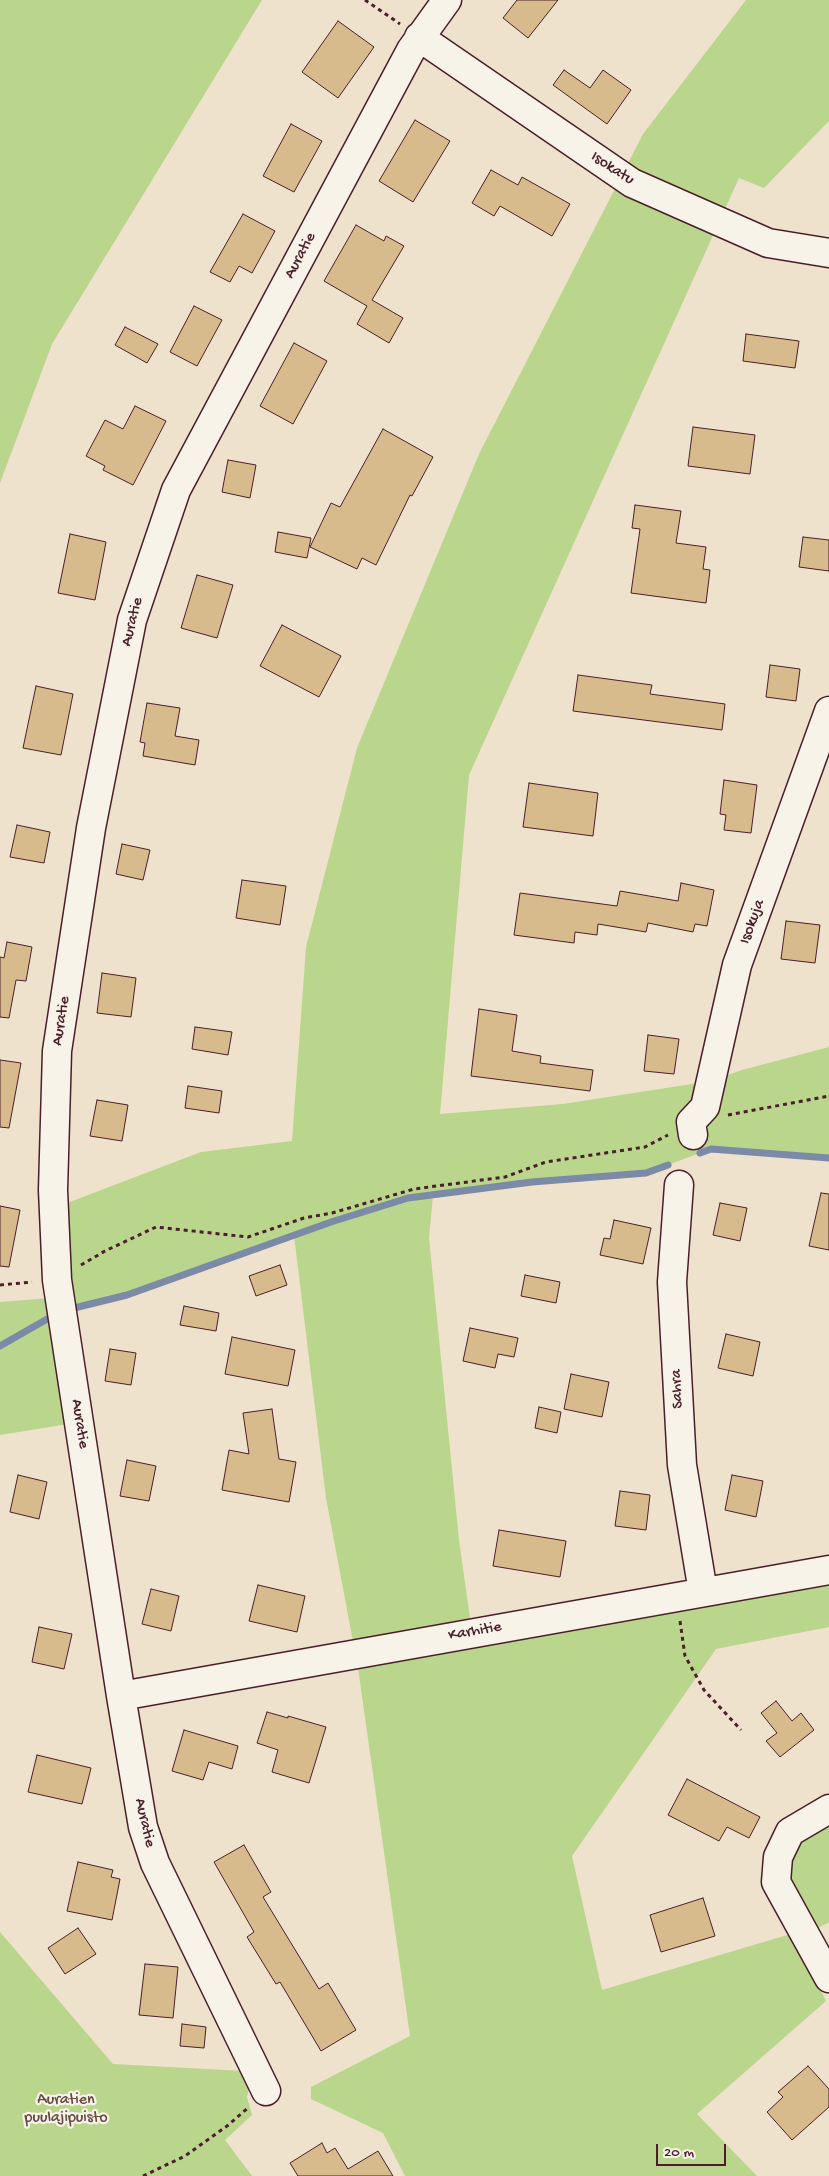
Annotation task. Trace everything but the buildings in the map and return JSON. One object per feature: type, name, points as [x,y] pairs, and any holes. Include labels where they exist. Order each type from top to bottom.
[{"type":"street","name":"Auratie","points":[[266,2091],[155,1863],[143,1827],[57,1280],[53,1190],[57,1051],[91,828],[132,620],[176,490],[419,37],[447,0]]},
{"type":"street","name":"Isokatu","points":[[419,37],[632,184],[768,243],[829,253]]},
{"type":"street","name":"Isokuja","points":[[692,1128],[706,1106],[737,965],[829,711]]},
{"type":"street","name":"Sahra","points":[[680,1185],[672,1282],[682,1464],[703,1592]]},
{"type":"street","name":"Karhitie","points":[[121,1696],[829,1570]]},
{"type":"street","points":[[829,1809],[790,1832],[778,1857],[776,1882],[829,1978]]},
{"type":"path","points":[[366,0],[419,37]]},
{"type":"path","points":[[0,1286],[57,1280],[105,1251],[156,1227],[248,1237],[304,1218],[332,1213],[414,1189],[505,1177],[546,1162],[645,1147],[692,1128],[829,1096]]},
{"type":"path","points":[[676,1596],[685,1656],[704,1690],[741,1730]]},
{"type":"path","points":[[143,2176],[185,2156],[228,2126],[266,2091]]},
{"type":"green space","points":[[0,0],[262,0],[52,344],[0,483]]},
{"type":"green space","points":[[746,0],[829,0],[829,121],[764,188],[739,178],[469,775],[440,1114],[563,1104],[711,1081],[742,1070],[829,1047],[829,1158],[711,1149],[646,1173],[532,1182],[433,1195],[429,1238],[459,1540],[472,1632],[829,1571],[829,1627],[716,1649],[572,1856],[602,1990],[794,1933],[826,2001],[697,2114],[757,2176],[405,2176],[383,2133],[311,2099],[311,2087],[410,2036],[358,1668],[326,1498],[294,1235],[127,1295],[75,1308],[54,1208],[201,1152],[292,1141],[306,947],[357,748],[479,454],[643,134]]},
{"type":"green space","points":[[51,1298],[68,1424],[0,1435],[0,1302]]},
{"type":"green space","points":[[829,1822],[829,1922],[813,1931],[787,1881],[786,1863],[796,1843]]},
{"type":"green space","name":"Auratien puulajipuisto","points":[[0,1932],[113,2064],[244,2071],[250,2082],[247,2097],[252,2115],[225,2140],[252,2176],[0,2176]]},
{"type":"waterway","points":[[700,1153],[711,1149],[829,1158]]},
{"type":"waterway","points":[[66,1310],[127,1295],[331,1222],[408,1198],[532,1182],[646,1173],[668,1165]]},
{"type":"waterway","points":[[0,1346],[56,1314]]}]
